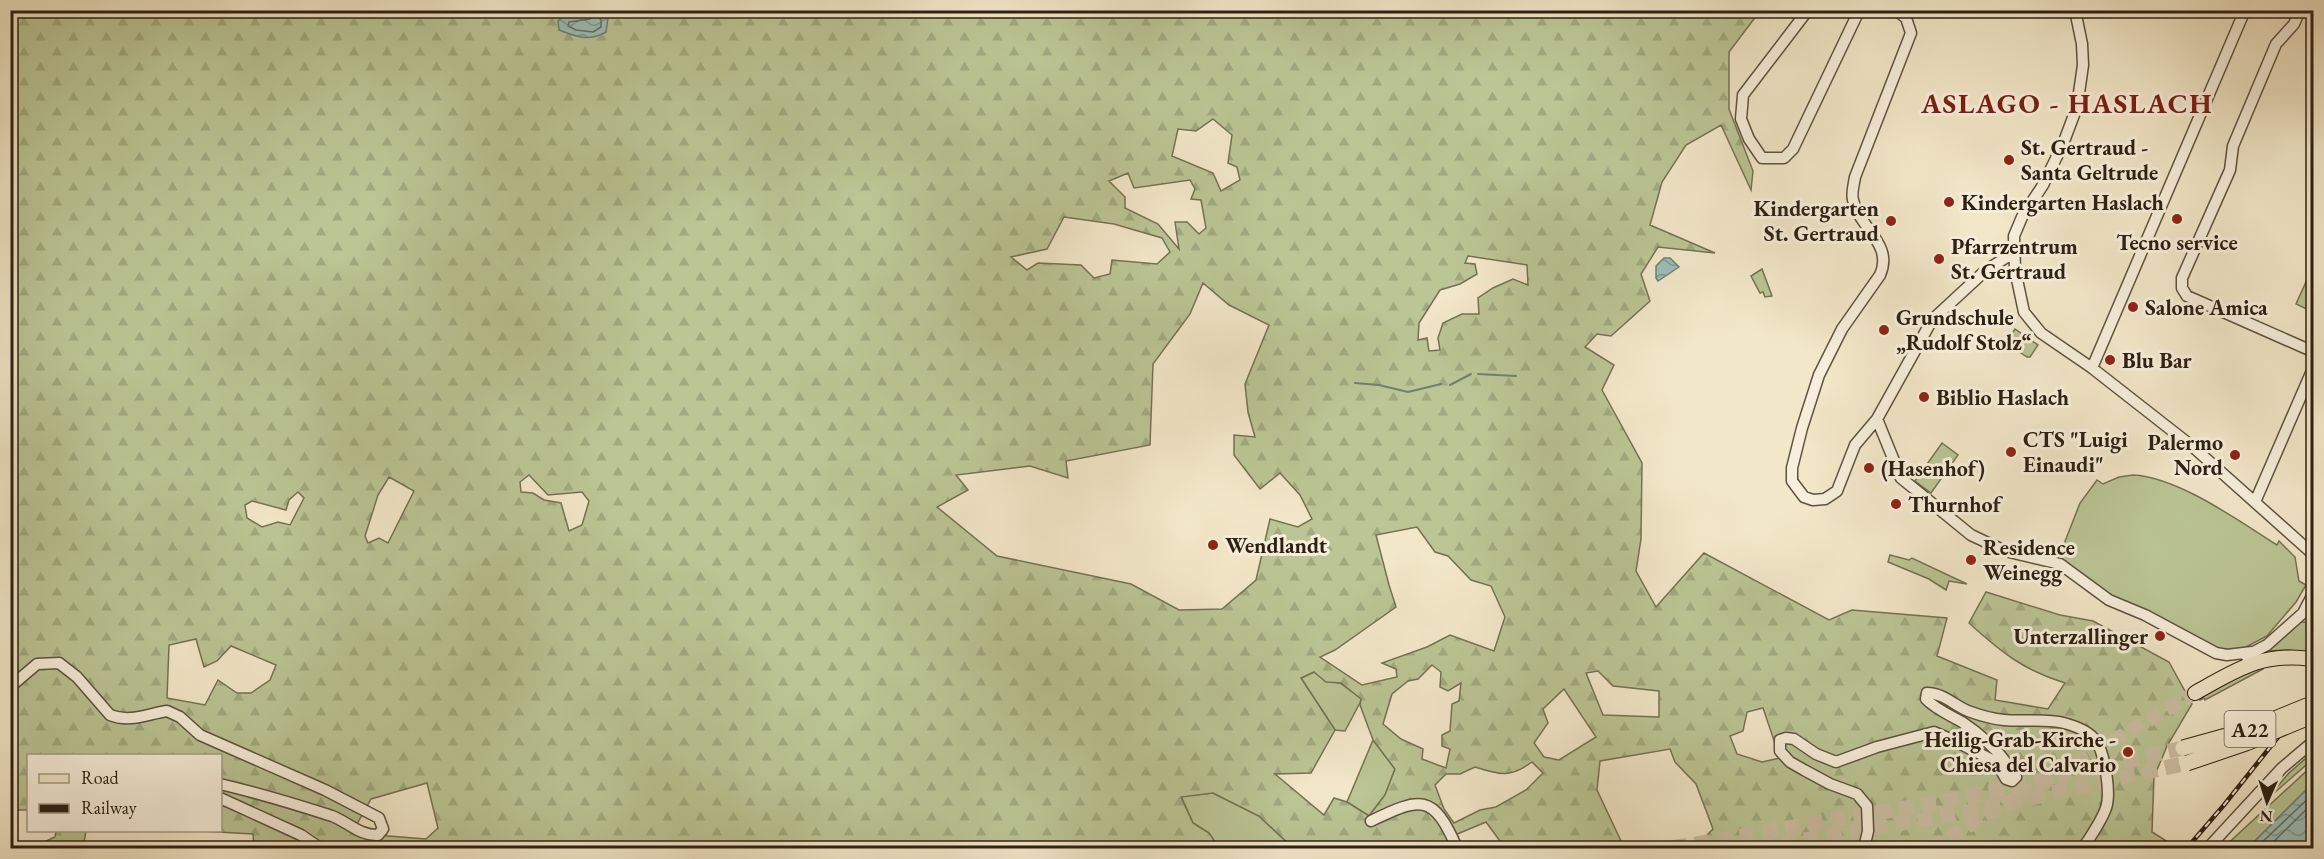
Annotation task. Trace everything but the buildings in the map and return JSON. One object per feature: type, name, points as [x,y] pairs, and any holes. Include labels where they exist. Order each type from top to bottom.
[{"type":"highway","name":"A22","points":[[2313,703],[2185,755],[2246,743],[2313,715]]},
{"type":"main road","points":[[2194,693],[2234,670],[2264,659],[2294,656],[2311,658]]},
{"type":"street","points":[[1808,10],[1743,95],[1741,119],[1749,139],[1762,158],[1784,158],[1793,149],[1857,15],[1864,10]]},
{"type":"street","points":[[1896,10],[1906,18],[1911,33],[1855,177],[1852,198],[1860,220],[1880,244],[1884,266],[1881,275],[1843,327],[1819,375],[1792,468],[1792,481],[1804,497],[1813,500],[1825,499],[1837,491],[1855,445],[1877,419],[1932,320],[1985,270],[2013,253]]},
{"type":"street","points":[[2075,10],[2083,55],[2077,107],[2043,185],[2022,217],[2014,236],[2013,253],[2024,312],[2041,333],[2092,368],[2185,440],[2313,555]]},
{"type":"street","points":[[2092,368],[2245,10]]},
{"type":"street","points":[[2300,10],[2294,24],[2276,44],[2233,146],[2230,170],[2182,278],[2182,288],[2187,296],[2313,352]]},
{"type":"street","points":[[2255,502],[2313,366]]},
{"type":"street","points":[[1877,419],[1901,478],[1953,522],[1987,544],[2005,551],[2060,564],[2109,600],[2145,615],[2216,653],[2227,655],[2252,652]]},
{"type":"street","points":[[2234,670],[2242,660],[2267,645],[2303,613],[2313,592]]},
{"type":"street","points":[[10,687],[37,664],[60,663],[77,677],[110,715],[117,718],[137,719],[168,711],[180,717],[200,735],[325,790],[379,818],[383,829],[378,835],[368,835],[335,818],[268,795],[222,784]]},
{"type":"street","points":[[1864,849],[1868,831],[1867,806],[1857,794],[1830,784],[1790,762],[1780,752],[1778,745],[1780,740],[1786,738],[1794,740],[1816,754],[1836,762],[1877,747],[1934,732],[1996,762],[2006,779],[2012,781],[2016,777],[2008,764],[1965,724],[1930,704],[1926,699],[1927,693],[1945,697],[1967,710],[2004,720],[2064,723],[2088,732],[2096,740],[2103,755],[2108,798],[2106,808],[2083,849]]},
{"type":"street","points":[[2208,849],[2282,768],[2313,741]]},
{"type":"street","points":[[222,799],[301,835],[320,849]]},
{"type":"street","points":[[1371,822],[1420,803],[1431,807],[1450,831],[1457,849]]},
{"type":"green space","points":[[10,11],[1760,11],[1729,52],[1729,109],[1753,171],[1751,190],[1721,125],[1686,145],[1662,182],[1650,225],[1715,253],[1658,247],[1641,274],[1650,301],[1611,336],[1597,334],[1585,347],[1614,365],[1602,390],[1642,463],[1641,539],[1636,571],[1656,607],[1704,553],[1829,620],[1852,610],[1947,618],[1937,656],[1997,680],[1995,700],[2048,709],[2065,683],[2013,659],[1969,623],[1986,592],[2060,615],[2093,621],[2169,662],[2192,704],[2167,746],[2154,777],[2152,832],[2176,847],[1694,848],[1713,829],[1696,784],[1675,762],[1670,749],[1600,761],[1597,790],[1622,843],[1634,848],[1505,848],[1486,822],[1455,835],[1460,848],[1296,848],[1259,816],[1213,793],[1181,797],[1193,823],[1209,833],[1219,848],[254,848],[253,834],[218,832],[222,832],[222,754],[27,754],[27,810],[11,810]],"holes":[[[1213,119],[1232,135],[1228,163],[1237,167],[1240,180],[1221,191],[1213,173],[1172,156],[1178,129],[1196,131]],[[1128,173],[1134,188],[1190,180],[1195,189],[1191,199],[1201,200],[1206,228],[1199,234],[1187,222],[1175,222],[1179,249],[1158,224],[1125,208],[1125,197],[1109,181]],[[1064,217],[1114,224],[1162,238],[1170,252],[1157,264],[1112,260],[1110,274],[1094,278],[1081,265],[1038,263],[1027,270],[1011,257],[1047,249]],[[1468,256],[1527,265],[1528,285],[1513,279],[1493,288],[1478,298],[1479,314],[1462,314],[1443,323],[1438,338],[1440,350],[1429,351],[1427,338],[1418,340],[1419,323],[1440,290],[1460,284],[1477,274],[1475,264],[1465,263]],[[1203,283],[1229,305],[1269,325],[1245,384],[1248,412],[1255,437],[1234,435],[1234,455],[1260,489],[1280,473],[1300,495],[1312,519],[1298,527],[1270,519],[1256,580],[1222,609],[1179,610],[1131,584],[997,556],[937,507],[968,490],[956,475],[1030,466],[1068,478],[1066,461],[1150,445],[1153,364],[1190,314]],[[529,475],[548,495],[582,492],[589,501],[582,525],[569,531],[561,503],[544,500],[533,493],[521,492],[520,482]],[[389,477],[414,491],[388,543],[379,538],[368,543],[365,536],[378,495]],[[298,492],[304,498],[290,525],[278,522],[262,527],[247,518],[245,505],[252,501],[286,510],[289,500]],[[1417,527],[1435,552],[1448,556],[1471,580],[1491,586],[1505,617],[1494,651],[1450,635],[1427,647],[1382,663],[1396,669],[1397,677],[1362,685],[1320,657],[1335,650],[1396,607],[1376,535]],[[196,639],[204,667],[217,661],[231,646],[276,665],[270,680],[251,693],[237,693],[218,680],[205,705],[167,698],[169,645]],[[1432,665],[1441,672],[1440,687],[1448,691],[1461,683],[1459,701],[1452,704],[1450,731],[1442,735],[1442,746],[1450,749],[1446,768],[1422,759],[1423,749],[1401,739],[1383,724],[1392,694],[1408,681],[1418,679]],[[1598,671],[1613,686],[1659,691],[1659,717],[1603,715],[1586,673]],[[1314,672],[1326,682],[1341,683],[1361,699],[1360,705],[1373,740],[1395,769],[1385,795],[1369,816],[1347,802],[1334,798],[1324,815],[1275,774],[1311,773],[1335,730],[1301,678]],[[1564,689],[1596,737],[1559,760],[1544,757],[1534,743],[1548,723],[1543,709]],[[1763,708],[1780,758],[1762,762],[1737,754],[1730,736],[1743,731],[1747,712]],[[1532,762],[1543,773],[1526,790],[1496,807],[1480,810],[1454,823],[1444,809],[1435,785],[1446,774],[1460,774],[1475,767],[1491,772],[1511,773]],[[427,783],[438,828],[426,839],[352,833],[371,799]]]},
{"type":"green space","points":[[1762,269],[1772,296],[1765,297],[1763,292],[1760,293],[1751,276]]},
{"type":"green space","points":[[2310,273],[2313,275],[2313,312],[2296,304]]},
{"type":"green space","points":[[2015,329],[2038,345],[2030,357],[2006,343]]},
{"type":"green space","points":[[1942,443],[1958,455],[1931,493],[1915,481]]},
{"type":"green space","points":[[2133,475],[2169,483],[2208,502],[2277,545],[2279,541],[2295,557],[2299,581],[2306,585],[2296,602],[2267,636],[2244,648],[2213,649],[2110,597],[2059,556],[2067,545],[2064,544],[2080,503],[2097,480],[2103,484],[2119,477]]},
{"type":"green space","points":[[1890,555],[1909,560],[1912,558],[1967,584],[1949,581],[1946,590],[1929,579],[1888,562]]},
{"type":"green space","points":[[2299,622],[2307,622],[2313,634],[2313,654],[2289,650],[2263,651]]},
{"type":"green space","points":[[2263,666],[2263,669],[2205,700],[2204,698],[2199,699],[2247,672]]},
{"type":"green space","points":[[1314,672],[1326,681],[1340,683],[1362,699],[1345,731],[1335,730],[1301,678]]},
{"type":"green space","points":[[1373,740],[1395,769],[1385,795],[1369,816],[1347,802]]},
{"type":"green space","points":[[2313,752],[2313,759],[2265,801],[2289,773]]},
{"type":"green space","points":[[2313,765],[2313,787],[2305,791],[2248,848],[2223,848]]},
{"type":"green space","points":[[1213,793],[1259,816],[1296,848],[1219,848],[1209,833],[1193,823],[1181,796]]},
{"type":"green space","points":[[56,832],[86,832],[83,848],[31,848],[55,837]]},
{"type":"water","points":[[602,11],[608,18],[606,32],[600,35],[588,38],[559,30],[558,21],[562,17]]},
{"type":"water","points":[[1664,258],[1670,258],[1679,267],[1658,281],[1656,266]]},
{"type":"water","points":[[2313,787],[2313,848],[2248,848],[2305,791]]},
{"type":"waterway","points":[[1450,385],[1471,374]]},
{"type":"waterway","points":[[1478,374],[1516,376]]},
{"type":"waterway","points":[[1355,383],[1379,385],[1408,392],[1441,384]]},
{"type":"tunnel","points":[[1931,848],[2195,693]]},
{"type":"tunnel","points":[[1672,848],[1963,798],[2183,748]]},
{"type":"tunnel","points":[[1759,848],[1967,812],[2187,763]]},
{"type":"railway","points":[[2187,848],[2314,692]]},
{"type":"place","name":"St. Gertraud - Santa Geltrude","points":[[2009,160]]},
{"type":"place","name":"Kindergarten Haslach","points":[[1949,202]]},
{"type":"place","name":"Tecno service","points":[[2177,219]]},
{"type":"place","name":"Kindergarten St. Gertraud","points":[[1891,221]]},
{"type":"place","name":"Pfarrzentrum St. Gertraud","points":[[1939,259]]},
{"type":"place","name":"Salone Amica","points":[[2133,307]]},
{"type":"place","name":"Grundschule „Rudolf Stolz“","points":[[1884,330]]},
{"type":"place","name":"Blu Bar","points":[[2110,360]]},
{"type":"place","name":"Biblio Haslach","points":[[1924,397]]},
{"type":"place","name":"CTS \"Luigi Einaudi\"","points":[[2011,452]]},
{"type":"place","name":"Palermo Nord","points":[[2235,455]]},
{"type":"place","name":"(Hasenhof)","points":[[1869,468]]},
{"type":"place","name":"Thurnhof","points":[[1896,504]]},
{"type":"place","name":"Wendlandt","points":[[1213,545]]},
{"type":"place","name":"Residence Weinegg","points":[[1971,560]]},
{"type":"place","name":"Unterzallinger","points":[[2160,636]]},
{"type":"place","name":"Heilig-Grab-Kirche - Chiesa del Calvario","points":[[2128,752]]},
{"type":"district","name":"ASLAGO - HASLACH","points":[[2067,103]]}]
